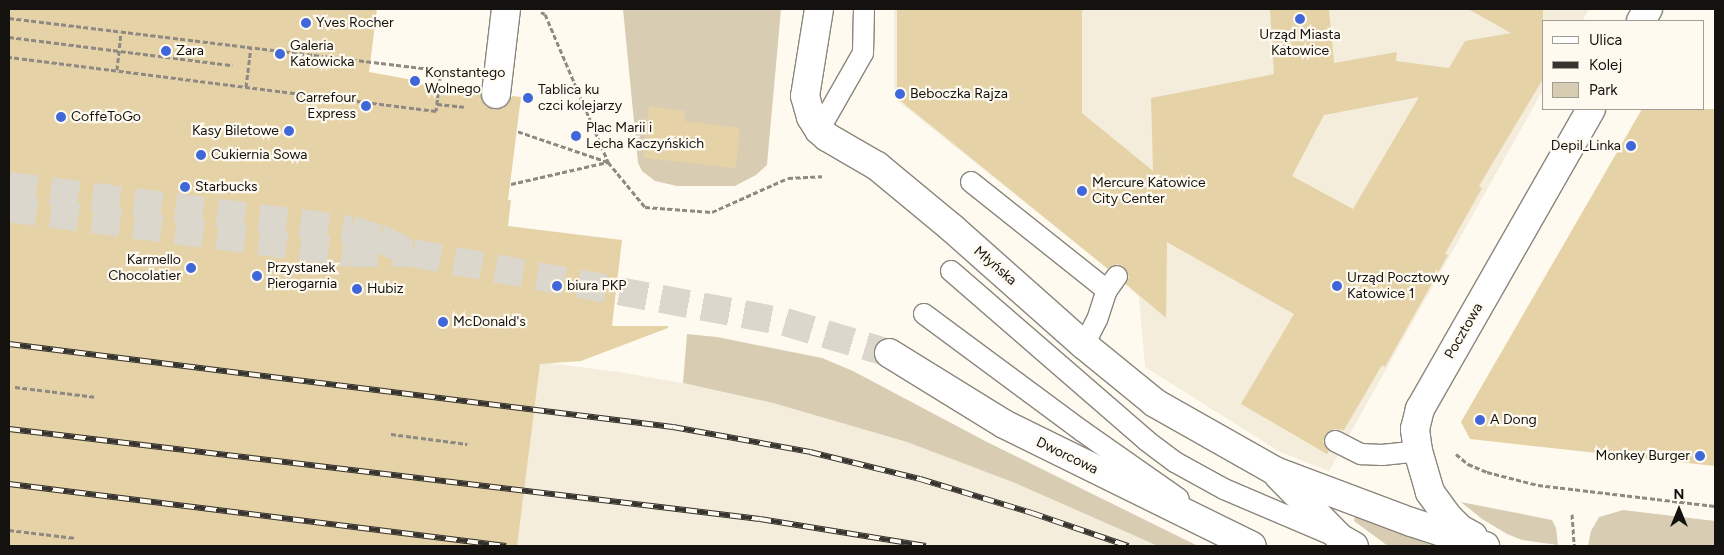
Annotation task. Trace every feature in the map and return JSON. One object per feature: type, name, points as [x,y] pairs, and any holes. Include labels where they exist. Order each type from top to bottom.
[{"type":"street","points":[[496,94],[506,9]]},
{"type":"street","name":"Młyńska","points":[[819,9],[805,96],[811,118],[819,130],[827,137],[877,166],[952,228],[1084,345],[1155,402],[1275,472]]},
{"type":"street","points":[[1642,20],[1648,9]]},
{"type":"street","name":"Pocztowa","points":[[1487,546],[1460,529],[1430,492],[1418,451],[1415,429],[1420,409],[1590,110]]},
{"type":"street","name":"Dworcowa","points":[[890,353],[1004,424],[1251,546]]},
{"type":"street","points":[[1275,472],[1347,542]]},
{"type":"street","points":[[1275,472],[1411,522],[1487,546]]},
{"type":"lane","points":[[819,130],[863,53],[864,9]]},
{"type":"lane","points":[[971,182],[1112,283],[1097,320],[1084,345]]},
{"type":"lane","points":[[951,271],[1147,441],[1175,462],[1255,503],[1347,542]]},
{"type":"lane","points":[[924,314],[1082,431],[1251,546]]},
{"type":"lane","points":[[1335,441],[1361,454],[1382,455],[1418,451]]},
{"type":"path","points":[[536,9],[545,14],[608,162],[645,208],[712,212],[788,178],[830,175]]},
{"type":"path","points":[[9,18],[442,70],[436,111],[9,57]]},
{"type":"path","points":[[117,70],[121,32]]},
{"type":"path","points":[[9,37],[232,65]]},
{"type":"path","points":[[246,87],[251,48]]},
{"type":"path","points":[[437,104],[443,104]]},
{"type":"path","points":[[517,131],[608,162]]},
{"type":"path","points":[[511,184],[608,162]]},
{"type":"path","points":[[14,387],[96,397]]},
{"type":"path","points":[[391,434],[467,444]]},
{"type":"path","points":[[1452,449],[1468,464],[1487,472],[1530,483],[1715,506]]},
{"type":"path","points":[[1572,514],[1574,546]]},
{"type":"path","points":[[9,530],[76,538]]},
{"type":"shaded area","points":[[894,9],[1589,9],[1583,20],[1542,20],[1542,92],[1329,471],[1280,452],[1145,367],[1139,297],[1108,269],[894,98]]},
{"type":"shaded area","points":[[9,295],[619,372],[683,383],[773,403],[907,442],[1015,483],[1158,546],[9,546]]},
{"type":"green space","points":[[623,9],[781,9],[767,165],[756,175],[735,186],[677,186],[655,181],[642,171],[638,163]]},
{"type":"green space","points":[[687,334],[717,337],[822,358],[853,371],[987,442],[1198,546],[1158,546],[1015,483],[907,442],[773,403],[683,383]]},
{"type":"green space","points":[[1461,502],[1552,520],[1556,528],[1558,545],[1522,540],[1507,534],[1482,519]]},
{"type":"green space","points":[[1623,510],[1715,521],[1715,546],[1588,546],[1591,531],[1599,517]]},
{"type":"green space","points":[[1355,516],[1434,546],[1388,546],[1354,521]]},
{"type":"building","points":[[9,9],[377,9],[369,72],[419,81],[419,84],[481,92],[482,101],[486,106],[494,109],[503,108],[509,103],[512,96],[521,97],[508,200],[511,200],[508,226],[622,240],[612,326],[668,326],[668,328],[581,361],[540,364],[517,546],[9,546]]},
{"type":"building","points":[[897,9],[1082,9],[1082,113],[1153,171],[1151,98],[1274,74],[1270,9],[1329,9],[1334,63],[1397,52],[1396,61],[1449,68],[1465,41],[1511,33],[1468,9],[1543,9],[1542,81],[1479,186],[1482,188],[1445,254],[1448,255],[1385,367],[1382,365],[1344,430],[1334,429],[1325,435],[1323,442],[1329,451],[1327,454],[1241,404],[1294,314],[1167,242],[1166,318],[1126,284],[1129,277],[1124,267],[1118,264],[1108,269],[897,98]],"holes":[[[1419,97],[1353,209],[1292,176],[1324,115]]]},
{"type":"building","points":[[649,106],[685,111],[684,121],[740,128],[736,168],[644,158]]},
{"type":"building","points":[[1715,109],[1715,466],[1470,439],[1461,422],[1641,110]]},
{"type":"tunnel","points":[[9,186],[351,230],[378,238],[405,250]]},
{"type":"tunnel","points":[[9,208],[350,253],[413,253],[785,322],[889,353]]},
{"type":"railway","points":[[9,344],[673,427],[810,452],[920,479],[1032,513],[1128,546]]},
{"type":"railway","points":[[9,429],[760,519],[926,546]]},
{"type":"railway","points":[[9,484],[506,546]]},
{"type":"place","name":"Urząd Miasta Katowice","points":[[1300,19]]},
{"type":"place","name":"Yves Rocher","points":[[306,23]]},
{"type":"place","name":"Zara","points":[[166,51]]},
{"type":"place","name":"Galeria Katowicka","points":[[280,54]]},
{"type":"place","name":"Konstantego Wolnego","points":[[415,81]]},
{"type":"place","name":"Beboczka Rajza","points":[[900,94]]},
{"type":"place","name":"Tablica ku czci kolejarzy","points":[[528,98]]},
{"type":"place","name":"Carrefour Express","points":[[366,106]]},
{"type":"place","name":"CoffeToGo","points":[[61,117]]},
{"type":"place","name":"Kasy Biletowe","points":[[289,131]]},
{"type":"place","name":"Plac Marii i Lecha Kaczyńskich","points":[[576,136]]},
{"type":"place","name":"Depil_Linka","points":[[1631,146]]},
{"type":"place","name":"Cukiernia Sowa","points":[[201,155]]},
{"type":"place","name":"Starbucks","points":[[185,187]]},
{"type":"place","name":"Mercure Katowice City Center","points":[[1082,191]]},
{"type":"place","name":"Karmello Chocolatier","points":[[191,268]]},
{"type":"place","name":"Przystanek Pierogarnia","points":[[257,276]]},
{"type":"place","name":"biura PKP","points":[[557,286]]},
{"type":"place","name":"Urząd Pocztowy Katowice 1","points":[[1337,286]]},
{"type":"place","name":"Hubiz","points":[[357,289]]},
{"type":"place","name":"McDonald's","points":[[443,322]]},
{"type":"place","name":"A Dong","points":[[1480,420]]},
{"type":"place","name":"Monkey Burger","points":[[1700,456]]}]
